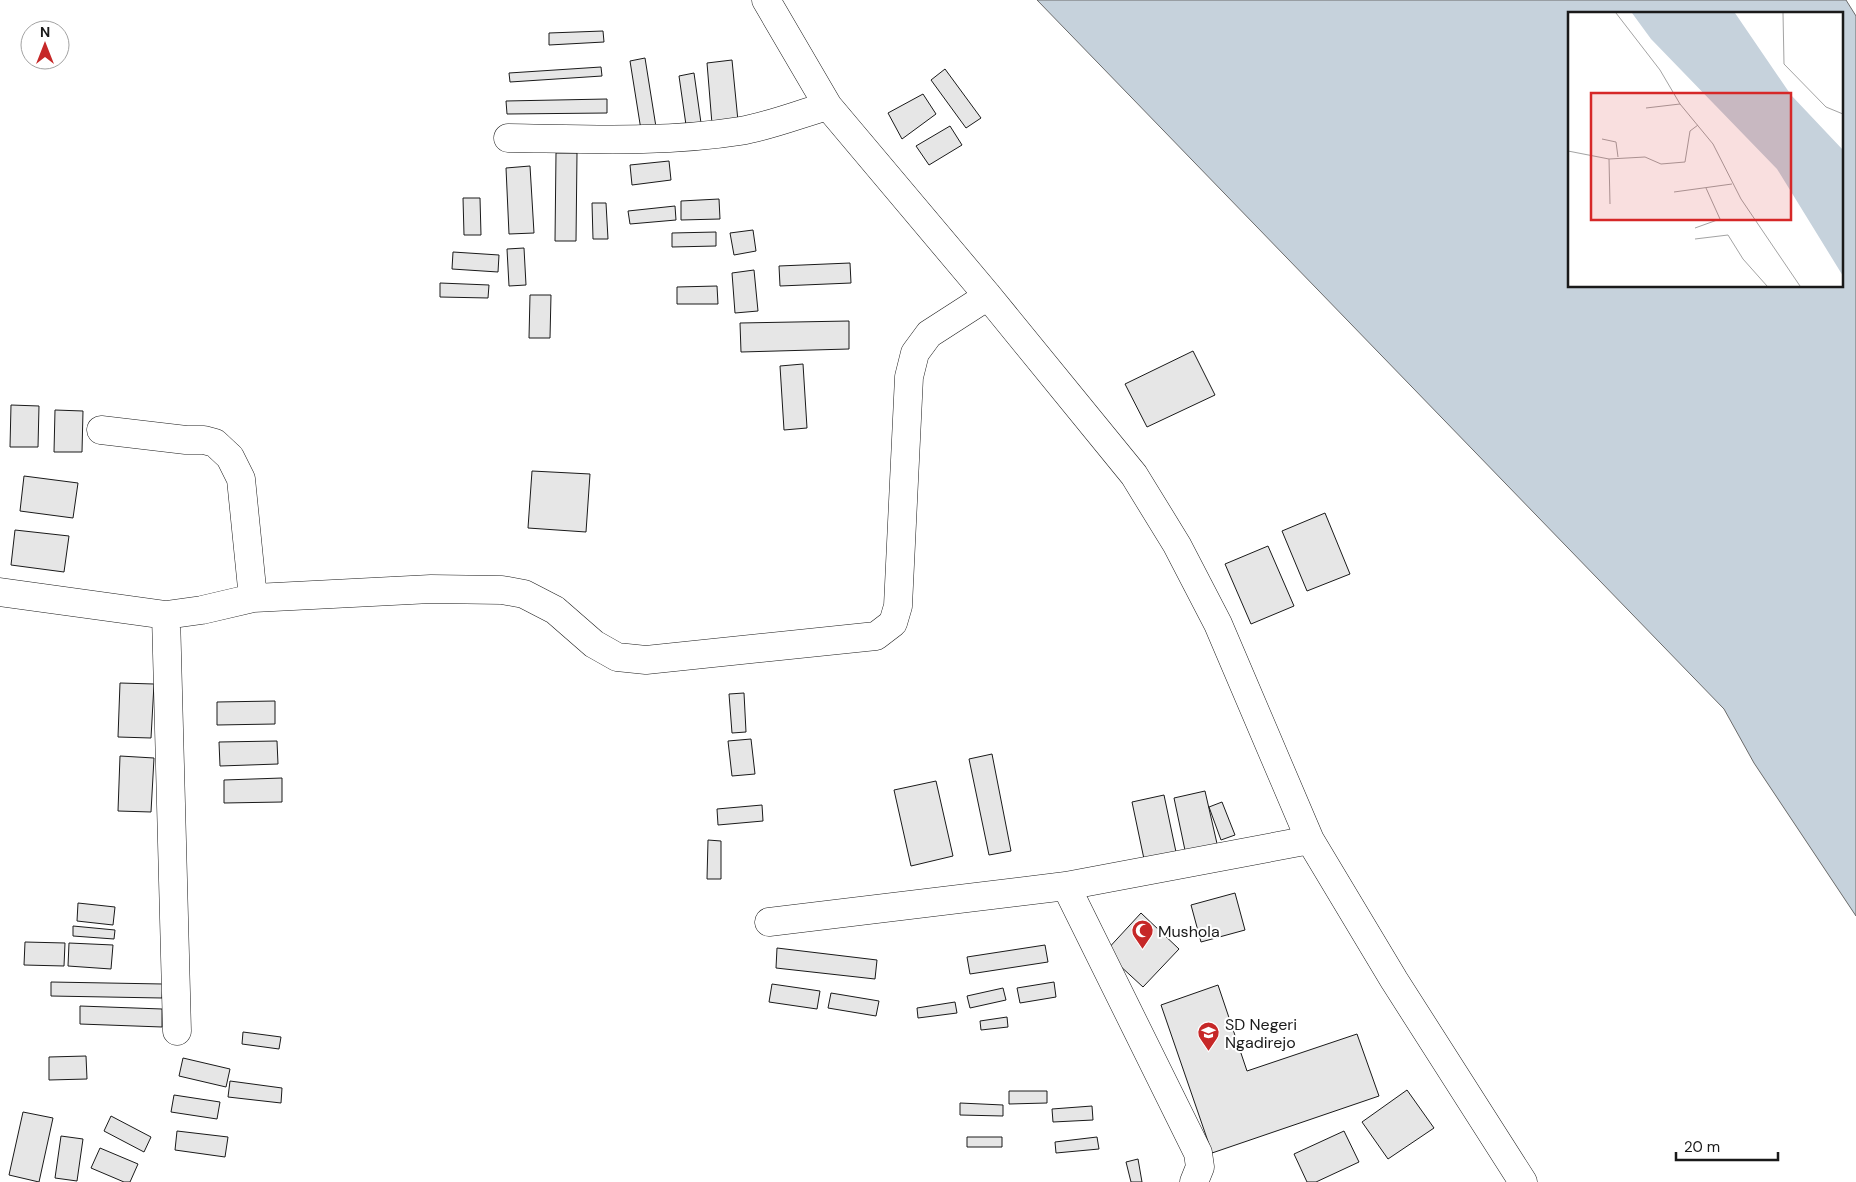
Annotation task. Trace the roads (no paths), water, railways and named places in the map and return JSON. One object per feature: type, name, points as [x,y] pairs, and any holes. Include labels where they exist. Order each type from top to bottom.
[{"type":"street","points":[[766,0],[828,106],[988,296],[1134,475],[1177,545],[1218,624],[1310,840],[1394,980],[1523,1182]]},
{"type":"street","points":[[508,138],[640,140],[694,137],[743,130],[828,106]]},
{"type":"street","points":[[0,592],[166,615],[202,610],[253,598],[430,589],[502,590],[524,594],[555,610],[594,644],[617,657],[646,660],[876,636],[893,623],[898,606],[909,377],[915,353],[930,334],[988,296]]},
{"type":"street","points":[[101,430],[186,440],[204,440],[215,443],[230,457],[240,479],[253,598]]},
{"type":"street","points":[[166,615],[177,1031]]},
{"type":"street","points":[[769,922],[1066,886],[1310,840]]},
{"type":"street","points":[[1066,886],[1198,1153],[1200,1167],[1194,1182]]},
{"type":"place","name":"Mushola","points":[[1142,950]]},
{"type":"place","name":"SD Negeri Ngadirejo","points":[[1209,1052]]}]
